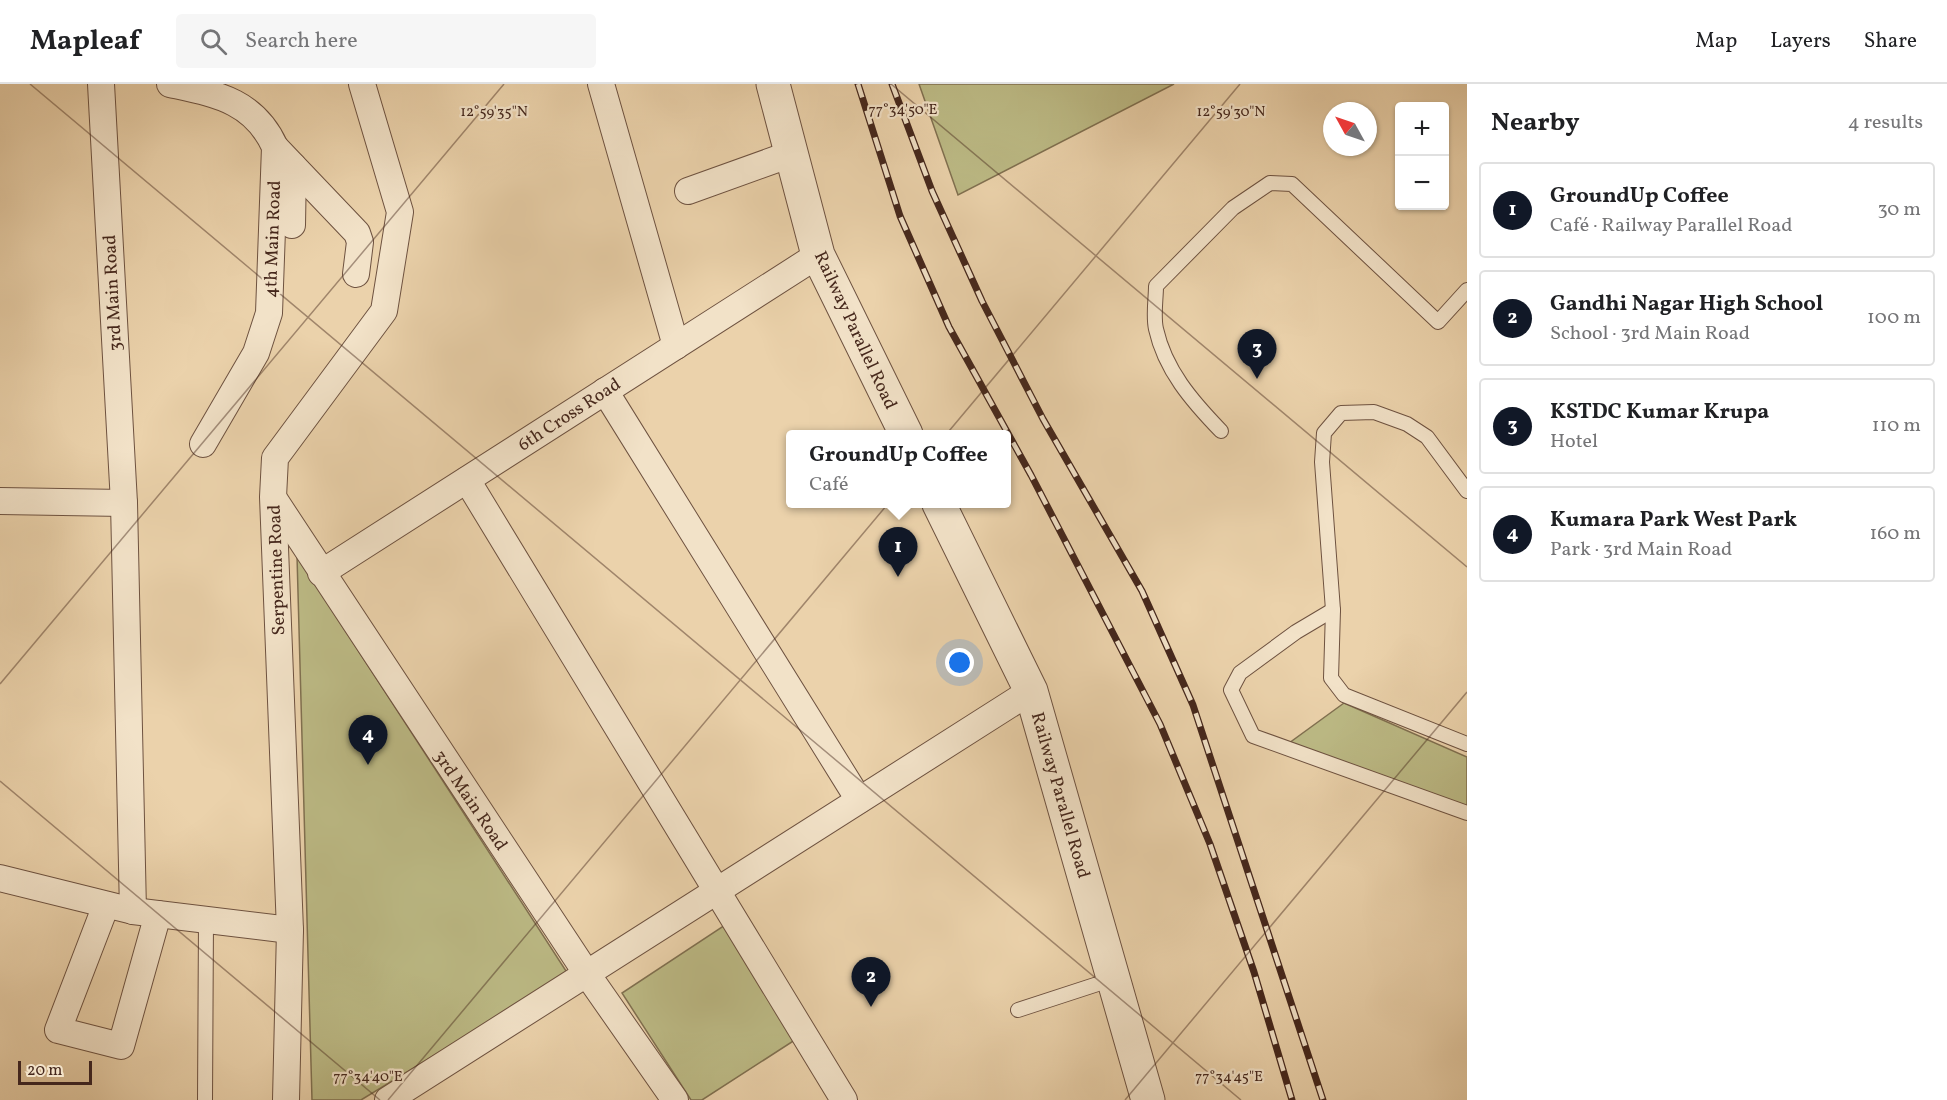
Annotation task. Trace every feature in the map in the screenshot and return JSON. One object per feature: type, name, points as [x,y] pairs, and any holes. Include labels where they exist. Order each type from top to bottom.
[{"type":"street","name":"3rd Main Road","points":[[101,84],[124,503],[133,911]]},
{"type":"street","points":[[170,84],[212,94],[247,110],[267,130],[275,147],[357,233],[360,242],[356,274]]},
{"type":"street","name":"Serpentine Road","points":[[286,1100],[290,930],[273,497],[275,458],[384,311],[400,212],[362,84]]},
{"type":"street","points":[[601,84],[676,346]]},
{"type":"street","name":"Railway Parallel Road","points":[[773,84],[818,255],[904,430]]},
{"type":"street","name":"4th Main Road","points":[[203,444],[256,353],[269,313],[275,147]]},
{"type":"street","points":[[688,191],[792,154]]},
{"type":"street","points":[[292,225],[293,166]]},
{"type":"street","name":"6th Cross Road","points":[[321,573],[818,255]]},
{"type":"street","points":[[605,391],[859,800]]},
{"type":"street","points":[[467,480],[844,1100]]},
{"type":"street","name":"3rd Main Road","points":[[273,497],[586,974],[675,1100]]},
{"type":"street","points":[[0,501],[124,503]]},
{"type":"street","name":"Railway Parallel Road","points":[[941,508],[1031,691],[1148,1100]]},
{"type":"street","points":[[388,1100],[1031,691]]},
{"type":"street","points":[[0,878],[133,911],[290,930]]},
{"type":"street","points":[[106,905],[58,1030],[121,1046],[159,914]]},
{"type":"lane","points":[[1221,431],[1194,404],[1169,366],[1155,327],[1156,286],[1233,208],[1270,183],[1292,184],[1438,322],[1467,290]]},
{"type":"lane","points":[[1467,491],[1427,437],[1407,424],[1374,412],[1341,413],[1324,433],[1322,462],[1333,610],[1331,678],[1344,695],[1467,744]]},
{"type":"lane","points":[[1333,610],[1296,632],[1240,673],[1231,690],[1253,736],[1467,813]]},
{"type":"lane","points":[[205,1100],[206,920]]},
{"type":"lane","points":[[1018,1010],[1113,979]]},
{"type":"shaded area","points":[[919,84],[1174,84],[958,195]]},
{"type":"shaded area","points":[[297,556],[568,974],[361,1100],[312,1100]]},
{"type":"shaded area","points":[[1344,703],[1467,757],[1467,808],[1285,746]]},
{"type":"shaded area","points":[[725,925],[798,1038],[702,1100],[691,1100],[622,993]]},
{"type":"railway","points":[[858,84],[900,216],[949,327],[1006,430]]},
{"type":"railway","points":[[892,84],[932,191],[982,301],[1043,419],[1142,591],[1193,705],[1323,1100]]},
{"type":"railway","points":[[1011,439],[1160,724],[1210,844],[1254,972],[1292,1100]]},
{"type":"place","name":"KSTDC Kumar Krupa","points":[[1257,379]]},
{"type":"place","name":"GroundUp Coffee","points":[[898,577]]},
{"type":"place","name":"Kumara Park West Park","points":[[368,765]]},
{"type":"place","name":"Gandhi Nagar High School","points":[[871,1007]]}]
